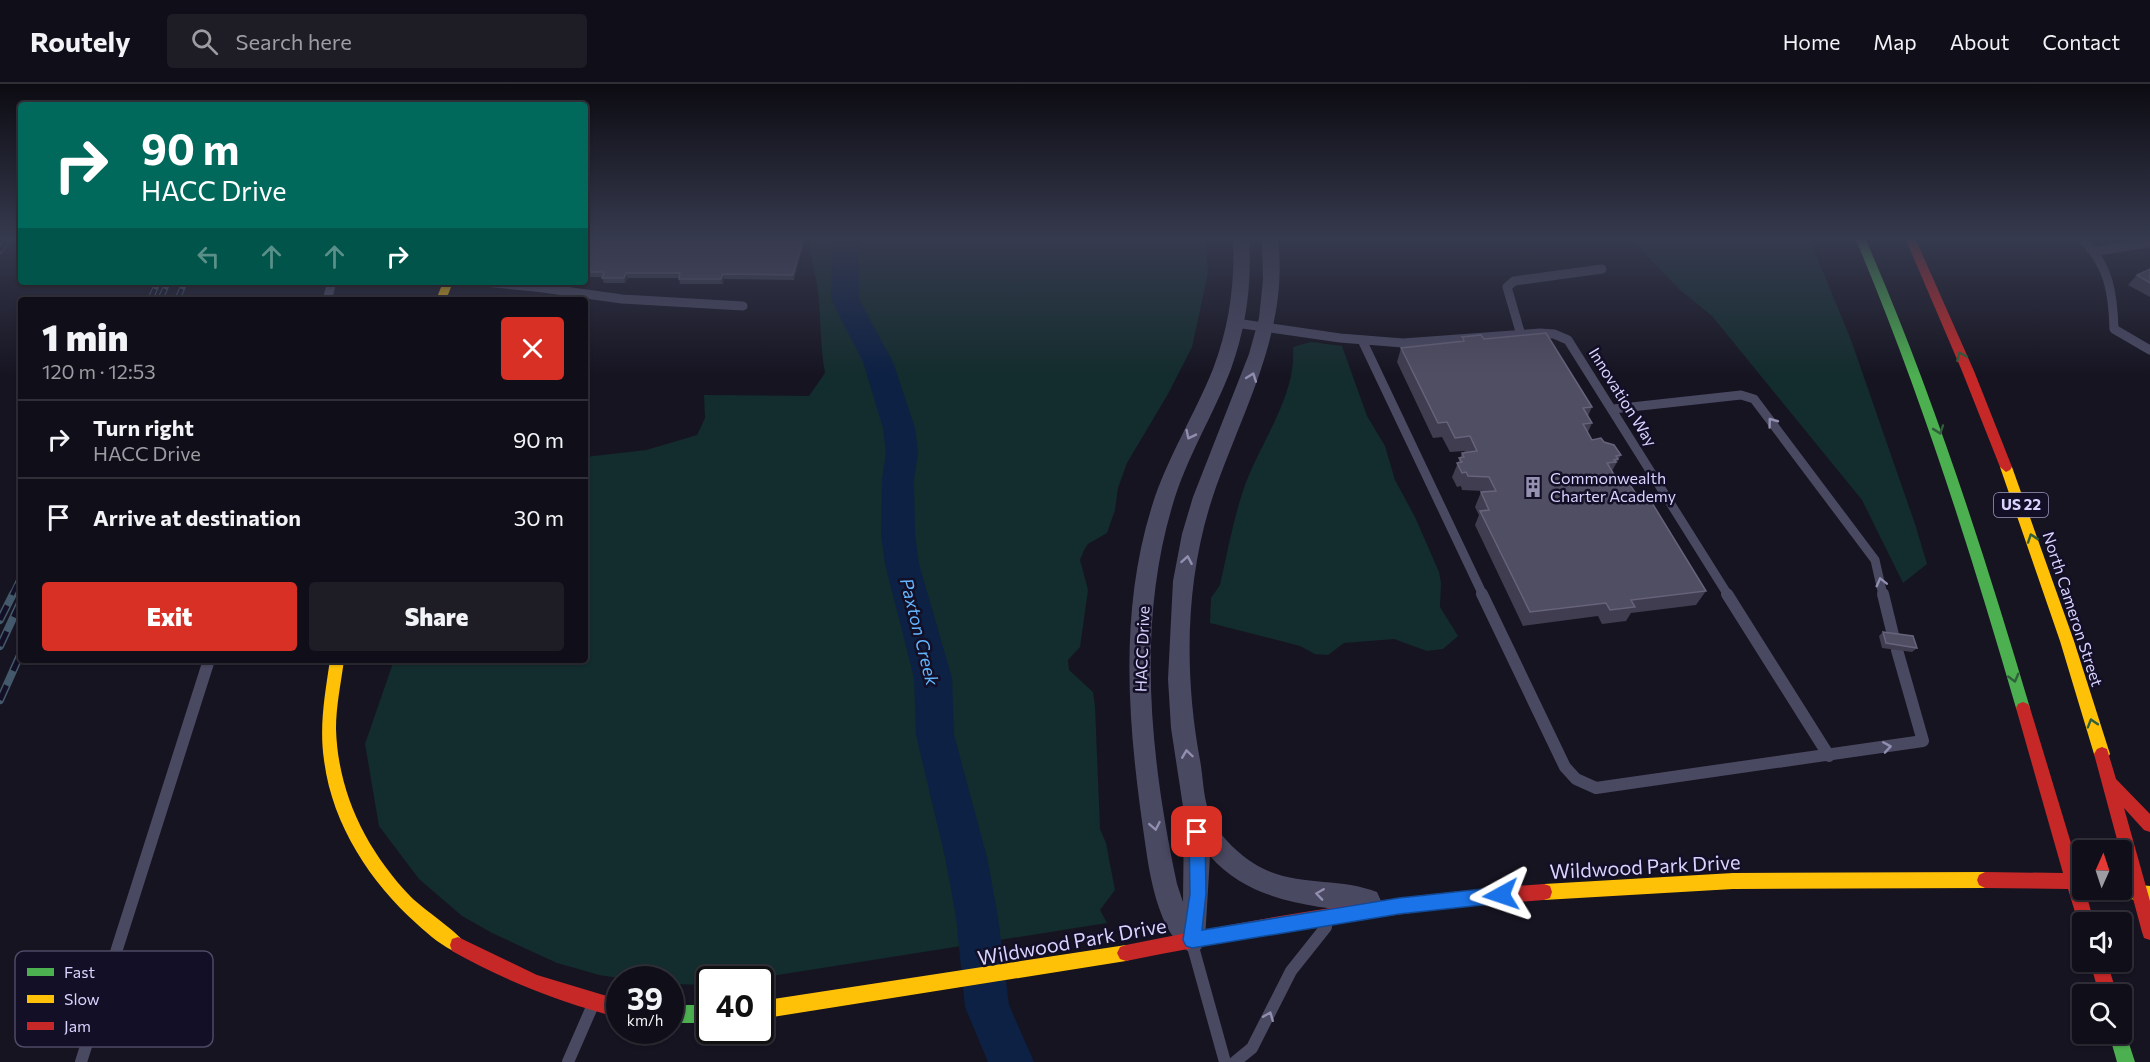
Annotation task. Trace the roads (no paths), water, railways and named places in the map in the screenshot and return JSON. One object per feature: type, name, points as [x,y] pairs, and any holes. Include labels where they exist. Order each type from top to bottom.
[{"type":"main road","points":[[1881,286],[1913,360],[1956,479],[2072,863]]},
{"type":"main road","name":"North Cameron Street","points":[[1931,286],[1991,427],[2025,517],[2144,895],[2150,932]]},
{"type":"main road","points":[[337,663],[330,743],[335,780],[345,814],[362,849],[384,882],[412,912],[446,939],[482,961],[555,993],[606,1006]]},
{"type":"main road","points":[[2109,779],[2125,800],[2150,825]]},
{"type":"main road","name":"Wildwood Park Drive","points":[[774,1008],[1027,970],[1336,915],[1562,889],[1710,882],[2072,880]]},
{"type":"main road","points":[[2121,1044],[2126,1062]]},
{"type":"street","name":"HACC Drive","points":[[1192,940],[1169,901],[1153,817],[1142,729],[1140,642],[1149,563],[1166,494],[1222,367],[1236,322],[1240,286]]},
{"type":"street","points":[[1192,940],[1198,894],[1196,812],[1183,728],[1179,644],[1186,568],[1204,491],[1254,374],[1266,327],[1271,286]]},
{"type":"street","points":[[1196,812],[1218,850],[1231,863],[1260,882],[1293,891],[1399,906]]},
{"type":"lane","points":[[541,286],[653,302],[743,306]]},
{"type":"lane","points":[[1509,286],[1507,287],[1521,335]]},
{"type":"lane","points":[[2109,286],[2114,329],[2150,350]]},
{"type":"lane","name":"Innovation Way","points":[[1236,322],[1362,340],[1444,342],[1546,333],[1568,340],[1829,756]]},
{"type":"lane","points":[[1362,340],[1570,776],[1580,784],[1596,788],[1923,741],[1895,644],[1875,560],[1754,399],[1746,395],[1613,409]]},
{"type":"lane","points":[[116,951],[208,663]]},
{"type":"lane","points":[[1235,1062],[1252,1048],[1291,971],[1336,915]]},
{"type":"lane","points":[[1192,940],[1226,1062]]},
{"type":"lane","points":[[568,1062],[593,1004]]},
{"type":"lane","points":[[81,1062],[86,1047]]},
{"type":"waterway","name":"Paxton Creek","points":[[845,286],[845,299],[878,362],[899,428],[902,453],[898,480],[900,504],[898,534],[902,564],[921,627],[933,678],[935,735],[966,857],[977,917],[987,1007],[1011,1062]]},
{"type":"railway","points":[[151,297],[156,286]]},
{"type":"railway","points":[[161,297],[166,286]]},
{"type":"railway","points":[[178,297],[183,286]]},
{"type":"railway","points":[[12,595],[18,582]]},
{"type":"railway","points":[[0,620],[13,594]]},
{"type":"railway","points":[[0,646],[18,607]]},
{"type":"railway","points":[[0,700],[18,660]]},
{"type":"place","name":"Commonwealth Charter Academy","points":[[1533,487]]}]
